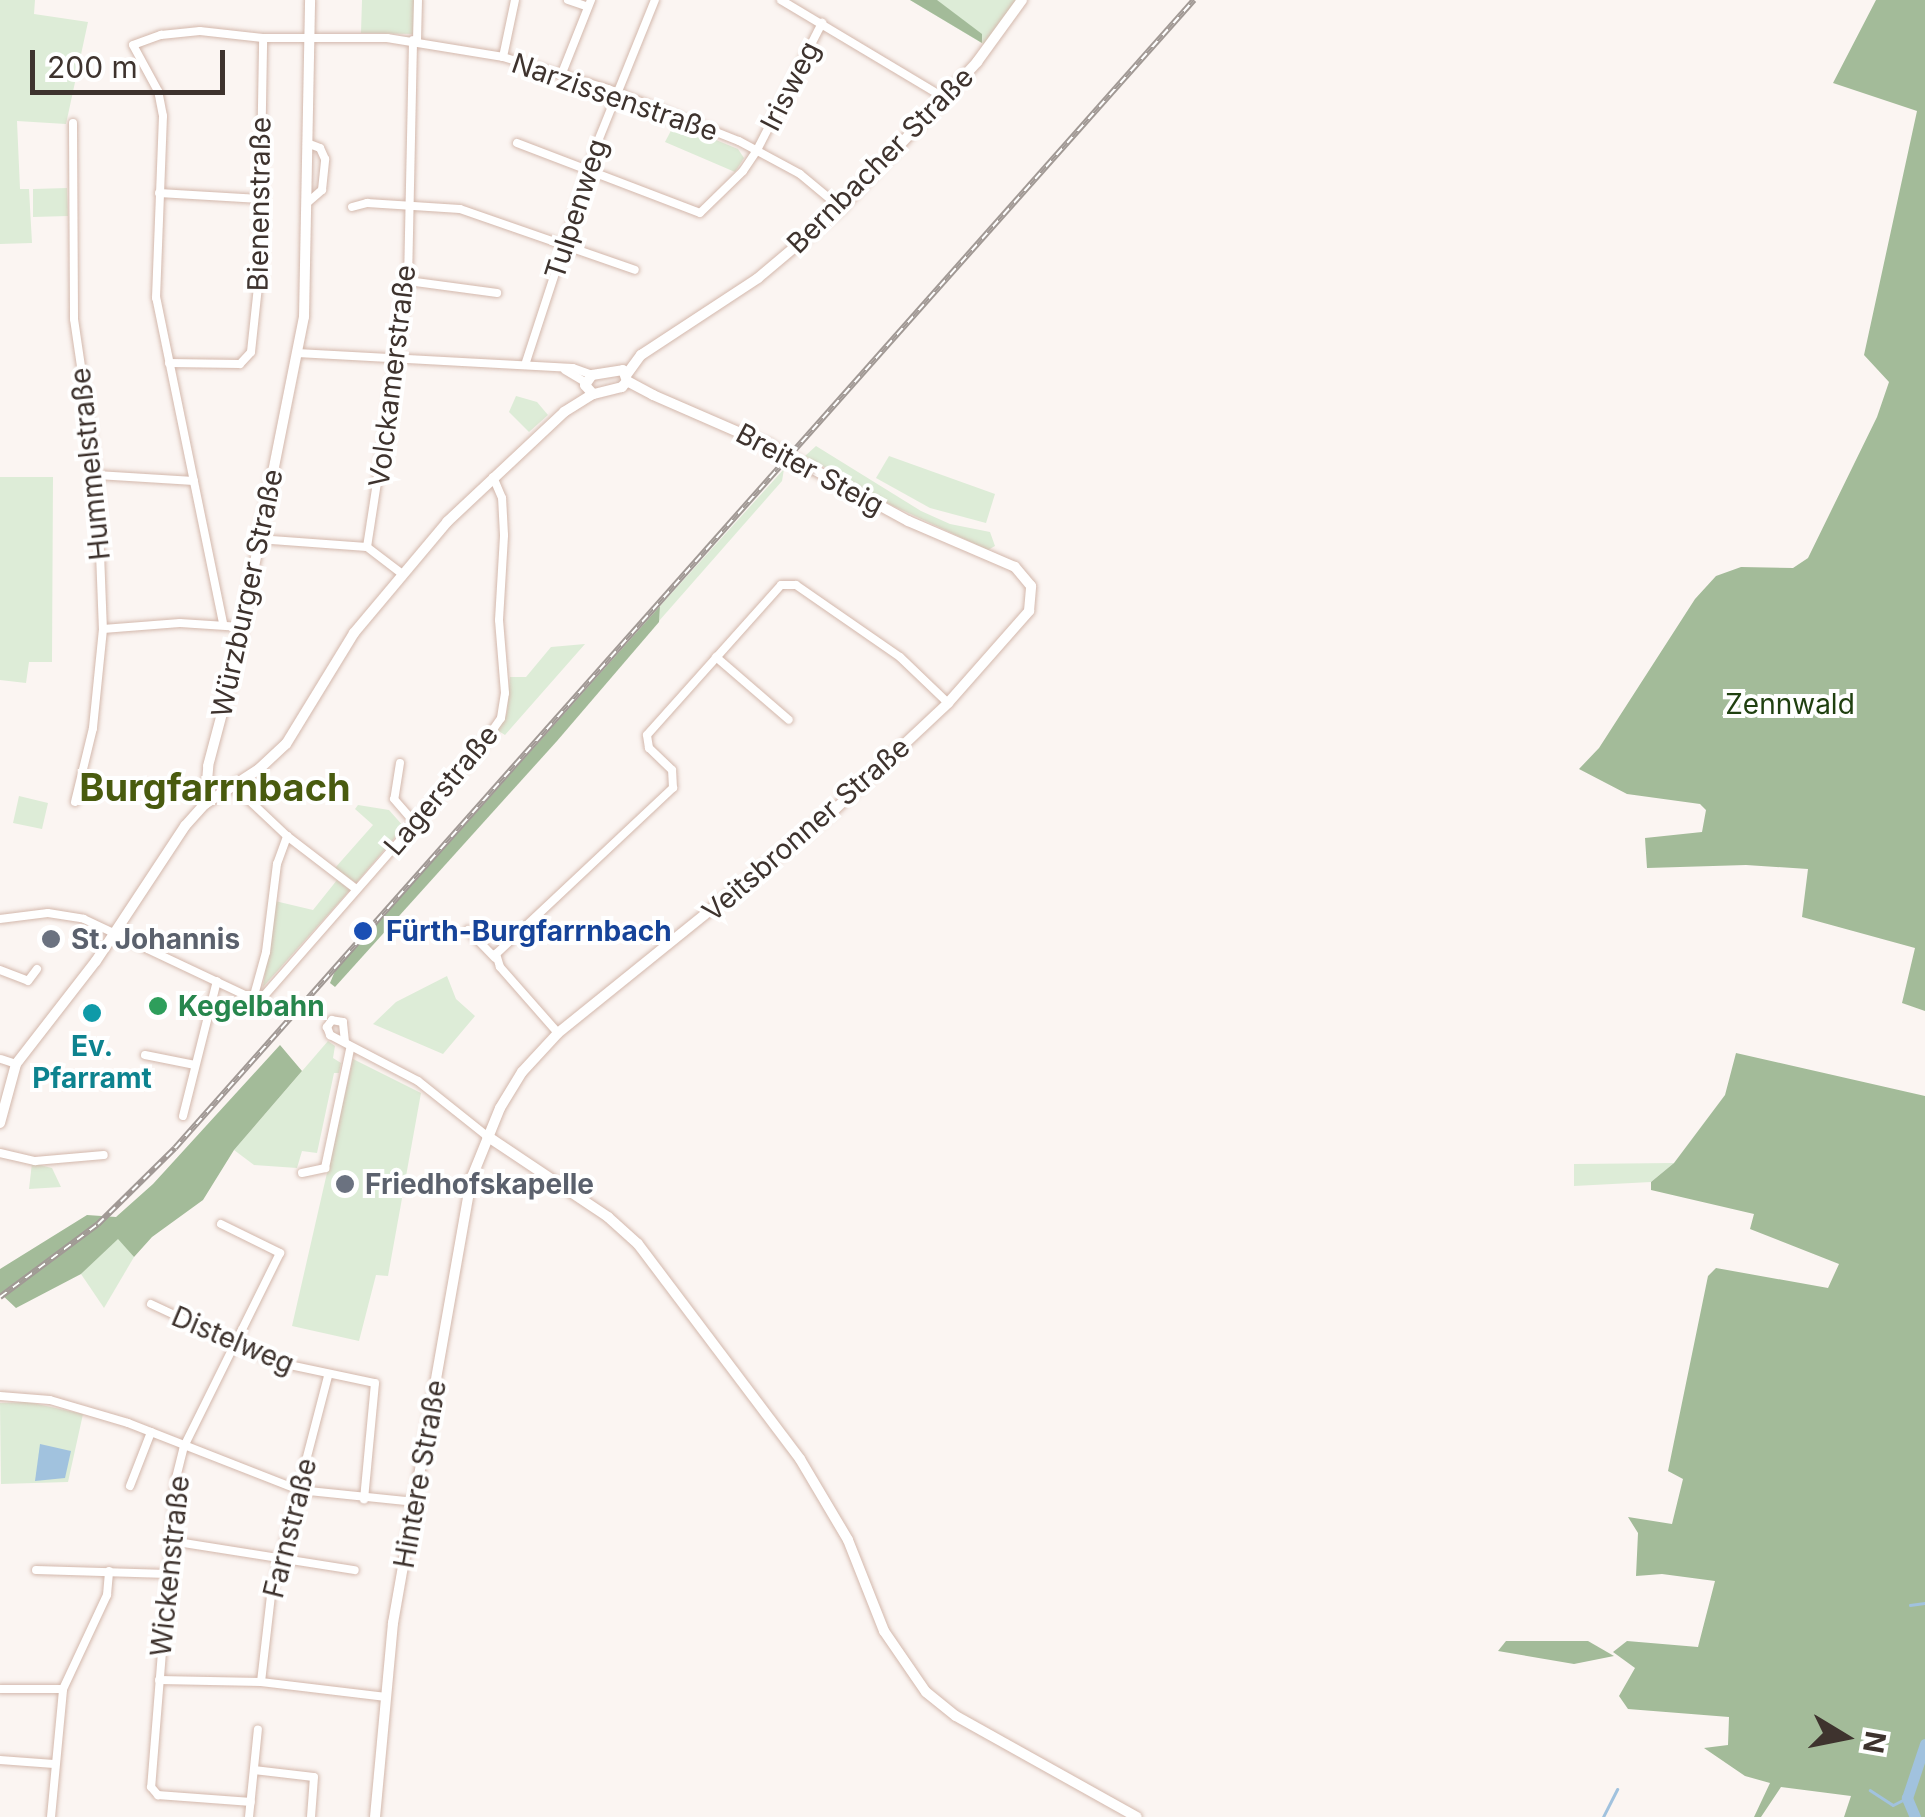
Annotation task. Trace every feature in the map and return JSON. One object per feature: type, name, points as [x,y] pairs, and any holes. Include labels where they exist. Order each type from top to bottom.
[{"type":"street","name":"Würzburger Straße","points":[[205,804],[208,766],[242,626],[304,317],[310,0]]},
{"type":"street","name":"Volckamerstraße","points":[[367,547],[408,282],[418,0]]},
{"type":"street","points":[[503,57],[515,0]]},
{"type":"street","points":[[562,73],[590,3],[568,0]]},
{"type":"street","name":"Tulpenweg","points":[[525,365],[616,92],[654,0]]},
{"type":"street","points":[[782,0],[944,97]]},
{"type":"street","name":"Bernbacher Straße","points":[[623,378],[640,355],[758,278],[841,208],[980,58],[1022,0]]},
{"type":"street","name":"Irisweg","points":[[588,172],[694,214],[723,192],[757,150],[822,23]]},
{"type":"street","name":"Narzissenstraße","points":[[159,193],[162,109],[150,73],[133,45],[180,32],[415,41],[503,57],[616,92],[757,150],[800,174],[841,208]]},
{"type":"street","name":"Bienenstraße","points":[[169,363],[240,364],[251,352],[256,319],[264,38]]},
{"type":"street","name":"Hummelstraße","points":[[73,123],[74,319],[97,475],[103,630],[93,728],[75,802]]},
{"type":"street","points":[[307,143],[320,148],[325,159],[322,190],[307,202]]},
{"type":"street","points":[[516,143],[588,172]]},
{"type":"street","points":[[223,623],[156,298],[159,193],[260,200]]},
{"type":"street","points":[[352,207],[368,202],[460,209],[635,270]]},
{"type":"street","points":[[408,282],[497,293]]},
{"type":"street","points":[[297,353],[561,368],[589,384],[623,378]]},
{"type":"street","points":[[0,1123],[16,1064],[115,934],[185,826],[205,804],[268,762],[293,736],[354,633],[401,573],[494,477],[589,384],[623,378]]},
{"type":"street","name":"Breiter Steig","points":[[623,378],[768,445],[908,521],[994,557]]},
{"type":"street","points":[[97,475],[194,482]]},
{"type":"street","name":"Lagerstraße","points":[[256,999],[478,751],[501,718],[505,693],[500,634],[504,536],[502,498],[494,477]]},
{"type":"street","points":[[258,539],[367,547],[401,573]]},
{"type":"street","name":"Veitsbronner Straße","points":[[487,1136],[510,1090],[558,1033],[788,851],[948,703],[1030,611],[1032,594],[1027,578],[994,557]]},
{"type":"street","points":[[495,958],[503,946],[673,788],[672,770],[649,748],[647,734],[788,582],[900,657],[948,703]]},
{"type":"street","points":[[103,630],[223,623],[242,626]]},
{"type":"street","points":[[716,656],[789,720]]},
{"type":"street","points":[[400,764],[394,799],[415,823]]},
{"type":"street","points":[[234,786],[287,836],[356,889]]},
{"type":"street","points":[[0,919],[63,914],[256,999],[277,864],[287,836]]},
{"type":"street","points":[[468,930],[558,1033]]},
{"type":"street","points":[[0,970],[28,981],[37,968]]},
{"type":"street","points":[[183,1116],[218,981]]},
{"type":"street","points":[[302,1174],[326,1168],[348,1046],[418,1081],[487,1136],[608,1217],[638,1244],[800,1459],[848,1540],[884,1631],[926,1692],[956,1716],[1137,1817]]},
{"type":"street","points":[[144,1055],[196,1065]]},
{"type":"street","points":[[1,1060],[16,1064]]},
{"type":"street","name":"Hintere Straße","points":[[375,1817],[393,1623],[472,1177],[487,1136]]},
{"type":"street","points":[[0,1152],[34,1160],[104,1155]]},
{"type":"street","name":"Wickenstraße","points":[[221,1224],[280,1252],[184,1446],[170,1540],[151,1786],[158,1794],[251,1802]]},
{"type":"street","name":"Distelweg","points":[[151,1304],[275,1362],[375,1383],[364,1498]]},
{"type":"street","name":"Farnstraße","points":[[261,1682],[268,1613],[328,1376]]},
{"type":"street","points":[[0,1396],[50,1400],[151,1432],[298,1490],[416,1502]]},
{"type":"street","points":[[130,1486],[151,1432]]},
{"type":"street","points":[[170,1540],[356,1570]]},
{"type":"street","points":[[36,1570],[168,1574]]},
{"type":"street","points":[[52,1817],[64,1689],[107,1595],[109,1572]]},
{"type":"street","points":[[159,1680],[261,1682],[386,1697]]},
{"type":"street","points":[[0,1689],[64,1689]]},
{"type":"street","points":[[250,1817],[258,1729]]},
{"type":"street","points":[[0,1760],[54,1764]]},
{"type":"street","points":[[254,1770],[314,1776],[310,1817]]},
{"type":"green space","points":[[0,0],[35,0],[34,14],[88,22],[66,124],[17,121],[20,189],[29,189],[32,243],[0,244]]},
{"type":"green space","points":[[362,0],[415,0],[413,34],[361,33]]},
{"type":"green space","points":[[910,0],[1016,0],[985,45]]},
{"type":"green space","points":[[910,0],[937,0],[982,34],[982,43]]},
{"type":"green space","name":"Zennwald","points":[[1876,0],[1925,0],[1925,1011],[1902,1003],[1915,948],[1802,917],[1808,869],[1746,865],[1647,868],[1645,838],[1702,832],[1706,810],[1700,804],[1627,794],[1579,769],[1599,748],[1695,599],[1716,576],[1741,567],[1793,568],[1808,558],[1877,417],[1889,382],[1864,355],[1917,111],[1833,83]]},
{"type":"green space","points":[[675,123],[738,149],[744,158],[735,172],[665,142]]},
{"type":"green space","points":[[67,188],[68,216],[33,217],[33,189]]},
{"type":"green space","points":[[516,396],[537,402],[548,415],[529,432],[509,412]]},
{"type":"green space","points":[[816,446],[921,511],[950,524],[990,532],[995,546],[988,550],[889,504],[805,456]]},
{"type":"green space","points":[[889,456],[995,494],[986,523],[930,508],[876,478]]},
{"type":"green space","points":[[784,469],[782,481],[659,621],[660,606]]},
{"type":"green space","points":[[0,477],[53,477],[52,662],[29,662],[26,683],[0,680]]},
{"type":"green space","points":[[660,606],[659,622],[557,741],[335,987],[330,983],[335,971]]},
{"type":"green space","points":[[585,644],[505,735],[497,730],[507,713],[510,677],[526,677],[551,647]]},
{"type":"green space","points":[[19,796],[48,803],[42,829],[13,823]]},
{"type":"green space","points":[[358,805],[389,810],[404,827],[356,883],[335,868],[373,825],[355,809]]},
{"type":"green space","points":[[337,880],[350,890],[263,987],[275,901],[313,910]]},
{"type":"green space","points":[[447,976],[456,999],[475,1016],[443,1054],[373,1024],[396,1002]]},
{"type":"green space","points":[[328,1041],[335,1046],[333,1058],[341,1063],[339,1073],[334,1073],[317,1153],[302,1151],[297,1168],[254,1165],[234,1150]]},
{"type":"green space","points":[[280,1045],[302,1071],[234,1150],[203,1200],[152,1237],[134,1257],[118,1239],[81,1274],[16,1308],[0,1293],[0,1269],[87,1215],[116,1217],[153,1184]]},
{"type":"green space","points":[[1736,1053],[1925,1096],[1925,1817],[1844,1817],[1851,1796],[1781,1787],[1761,1817],[1754,1817],[1770,1783],[1745,1776],[1704,1748],[1728,1745],[1729,1717],[1628,1709],[1619,1696],[1635,1668],[1613,1652],[1627,1641],[1698,1647],[1715,1581],[1662,1574],[1636,1576],[1638,1533],[1628,1517],[1672,1524],[1683,1479],[1668,1471],[1708,1276],[1716,1268],[1828,1288],[1839,1264],[1750,1229],[1754,1214],[1651,1190],[1651,1182],[1674,1163],[1725,1095]]},
{"type":"green space","points":[[353,1059],[421,1093],[388,1276],[376,1275],[359,1341],[292,1326]]},
{"type":"green space","points":[[32,1163],[52,1168],[61,1187],[29,1189]]},
{"type":"green space","points":[[1674,1163],[1651,1182],[1574,1186],[1574,1164]]},
{"type":"green space","points":[[118,1238],[134,1257],[104,1308],[81,1274]]},
{"type":"green space","points":[[28,1402],[83,1414],[68,1482],[1,1484],[0,1403]]},
{"type":"green space","points":[[1506,1641],[1588,1641],[1614,1656],[1574,1664],[1498,1651]]},
{"type":"water","points":[[40,1444],[71,1451],[65,1478],[35,1481]]},
{"type":"waterway","points":[[1910,1605],[1925,1603]]},
{"type":"waterway","points":[[1915,1817],[1907,1798],[1925,1744]]},
{"type":"waterway","points":[[1603,1817],[1617,1789]]},
{"type":"waterway","points":[[1870,1790],[1893,1805],[1907,1798]]},
{"type":"railway","points":[[0,1297],[98,1224],[175,1148],[1194,0]]},
{"type":"place","name":"Fürth-Burgfarrnbach","points":[[363,931]]},
{"type":"place","name":"St. Johannis","points":[[51,939]]},
{"type":"place","name":"Kegelbahn","points":[[158,1006]]},
{"type":"place","name":"Ev. Pfarramt","points":[[92,1013]]},
{"type":"place","name":"Friedhofskapelle","points":[[345,1184]]},
{"type":"district","name":"Burgfarrnbach","points":[[215,788]]}]
